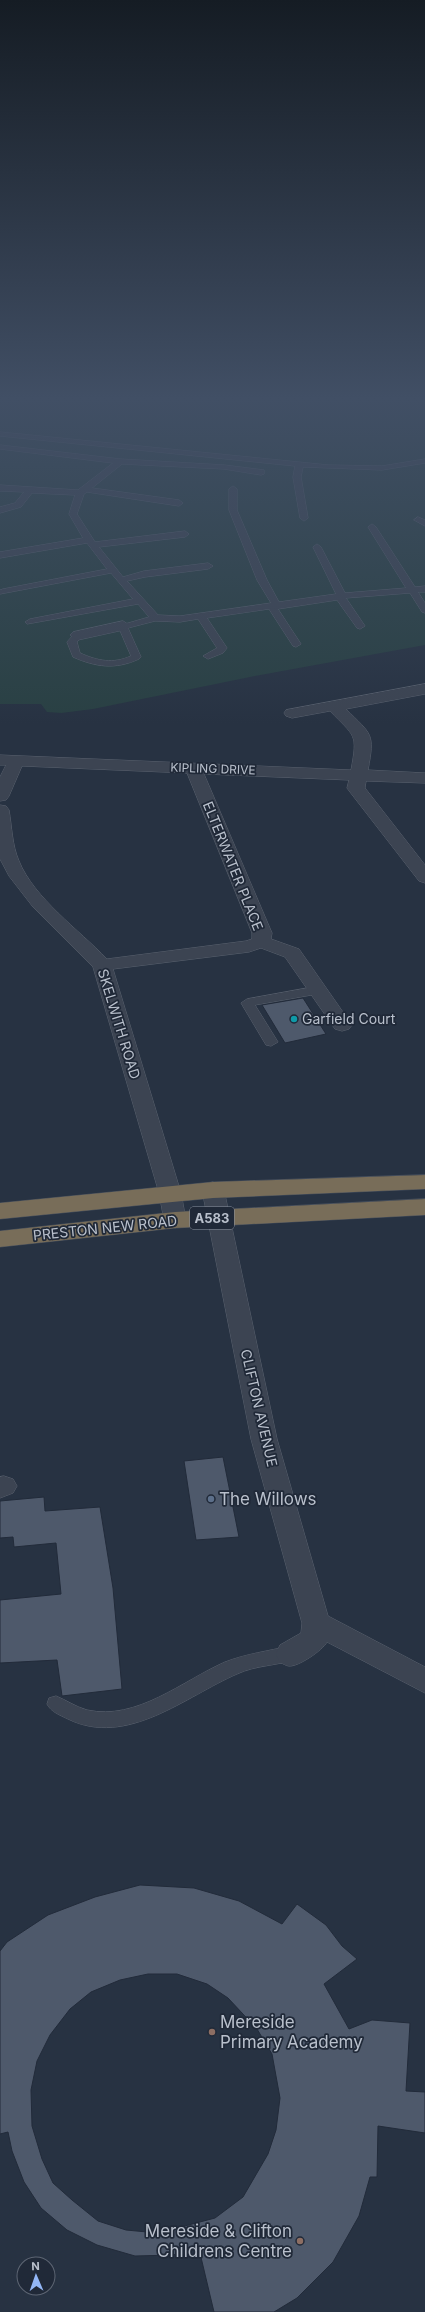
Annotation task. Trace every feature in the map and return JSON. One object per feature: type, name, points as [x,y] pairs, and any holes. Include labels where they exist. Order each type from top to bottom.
[{"type":"highway","name":"PRESTON NEW ROAD","points":[[0,1211],[170,1193],[213,1190],[425,1182]]},
{"type":"highway","name":"PRESTON NEW ROAD","points":[[0,1239],[175,1220],[425,1207]]},
{"type":"street","points":[[78,635],[122,626]]},
{"type":"street","points":[[297,710],[334,706],[425,689]]},
{"type":"street","points":[[334,706],[361,734],[364,745],[356,788],[425,877]]},
{"type":"street","points":[[0,796],[8,760]]},
{"type":"street","name":"KIPLING DRIVE","points":[[8,760],[425,778]]},
{"type":"street","name":"ELTERWATER PLACE","points":[[193,768],[262,933],[261,942],[292,953],[342,1025]]},
{"type":"street","name":"SKELWITH ROAD","points":[[0,810],[10,861],[27,890],[79,940],[102,965],[170,1193],[175,1220]]},
{"type":"street","points":[[102,965],[250,946],[261,942]]},
{"type":"street","name":"CLIFTON AVENUE","points":[[213,1190],[264,1439],[316,1623]]},
{"type":"street","points":[[290,1654],[314,1639],[316,1623],[425,1681]]},
{"type":"lane","points":[[75,508],[73,514],[92,542],[155,618]]},
{"type":"lane","points":[[233,508],[237,521],[274,606],[296,644]]},
{"type":"lane","points":[[302,508],[304,518]]},
{"type":"lane","points":[[372,528],[425,610]]},
{"type":"lane","points":[[0,555],[92,542],[185,534]]},
{"type":"lane","points":[[317,547],[341,596],[360,626]]},
{"type":"lane","points":[[122,580],[144,574],[208,566]]},
{"type":"lane","points":[[4,592],[114,570]]},
{"type":"lane","points":[[78,635],[72,642],[76,655],[92,663],[125,662],[136,657],[122,626],[155,618],[180,619],[341,596],[425,589]]},
{"type":"lane","points":[[30,622],[140,601]]},
{"type":"lane","points":[[201,616],[222,648],[220,651],[208,656]]},
{"type":"lane","points":[[271,1042],[247,1003],[319,990]]},
{"type":"lane","points":[[56,1704],[85,1718],[100,1719],[123,1717],[156,1708],[198,1684],[231,1668],[290,1654]]},
{"type":"green space","points":[[0,508],[425,508],[425,645],[255,676],[93,709],[61,713],[47,712],[41,704],[0,704]]},
{"type":"building","name":"Garfield Court","points":[[303,998],[326,1034],[285,1043],[262,1005]]},
{"type":"building","name":"The Willows","points":[[223,1457],[239,1537],[196,1540],[184,1461]]},
{"type":"building","points":[[44,1497],[45,1511],[100,1507],[113,1588],[122,1689],[62,1696],[57,1660],[0,1663],[0,1600],[61,1594],[56,1543],[14,1547],[13,1537],[0,1538],[0,1501]]},
{"type":"building","points":[[140,1885],[194,1888],[239,1901],[282,1924],[297,1904],[326,1925],[342,1946],[357,1959],[324,1984],[349,2029],[372,2020],[410,2023],[406,2091],[425,2092],[425,2133],[378,2126],[377,2177],[370,2177],[359,2216],[333,2262],[297,2298],[274,2312],[214,2312],[199,2249],[173,2255],[135,2256],[97,2245],[67,2230],[41,2208],[24,2182],[12,2151],[8,2132],[0,2134],[0,1951],[7,1942],[48,1915],[95,1897]],"holes":[[[148,1974],[177,1974],[207,1984],[228,1998],[257,2029],[272,2054],[280,2098],[276,2130],[268,2154],[243,2197],[215,2218],[158,2233],[126,2230],[98,2221],[53,2183],[42,2159],[32,2126],[31,2090],[37,2061],[50,2035],[70,2009],[91,1992],[120,1980]]]},
{"type":"place","name":"Garfield Court","points":[[294,1019]]},
{"type":"place","name":"The Willows","points":[[211,1499]]},
{"type":"place","name":"Mereside Primary Academy","points":[[212,2032]]},
{"type":"place","name":"Mereside & Clifton Childrens Centre","points":[[300,2241]]}]
